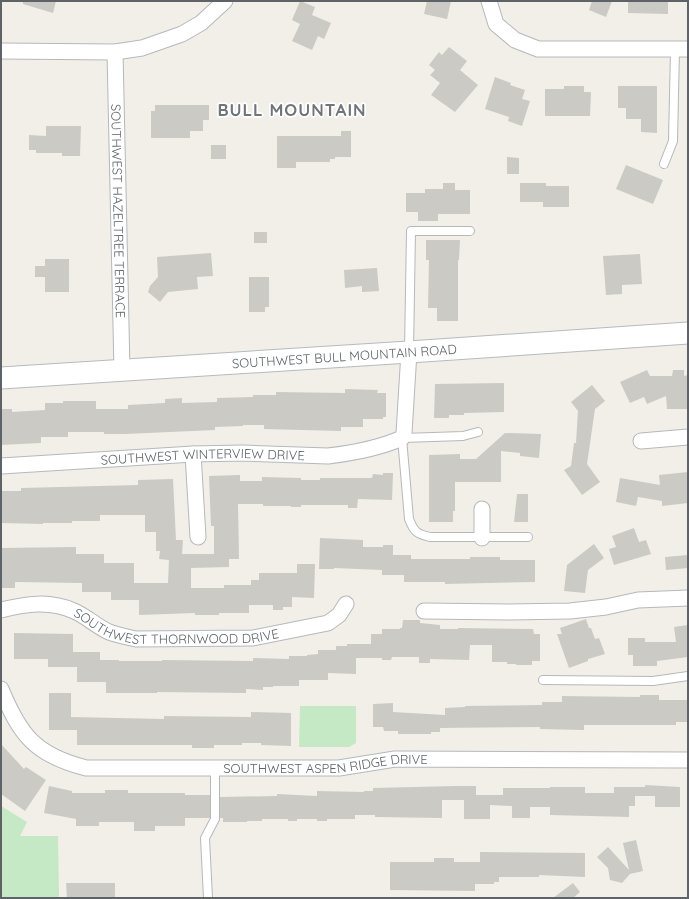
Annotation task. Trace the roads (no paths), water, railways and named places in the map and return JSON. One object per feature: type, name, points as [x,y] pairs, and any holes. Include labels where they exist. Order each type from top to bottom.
[{"type":"main road","name":"SOUTHWEST BULL MOUNTAIN ROAD","points":[[1,378],[688,333]]},
{"type":"street","points":[[1,51],[115,52],[142,48],[182,34],[201,22],[225,1]]},
{"type":"street","points":[[489,1],[496,24],[515,40],[538,49],[681,49]]},
{"type":"street","name":"SOUTHWEST HAZELTREE TERRACE","points":[[115,52],[122,371]]},
{"type":"street","points":[[402,438],[405,426],[409,352]]},
{"type":"street","points":[[641,441],[688,437]]},
{"type":"street","name":"SOUTHWEST WINTERVIEW DRIVE","points":[[1,466],[193,454],[242,453],[328,456],[393,442],[402,438]]},
{"type":"street","points":[[193,454],[198,537]]},
{"type":"street","points":[[482,509],[482,538]]},
{"type":"street","points":[[424,611],[570,611],[606,607],[638,600],[688,598]]},
{"type":"street","name":"SOUTHWEST THORNWOOD DRIVE","points":[[1,610],[20,605],[37,603],[56,605],[74,611],[108,632],[136,638],[253,638],[328,623],[339,615],[346,604]]},
{"type":"street","name":"SOUTHWEST ASPEN RIDGE DRIVE","points":[[1,689],[16,723],[25,734],[54,758],[86,768],[339,768],[395,759],[688,760]]},
{"type":"lane","points":[[664,164],[673,141],[681,49]]},
{"type":"lane","points":[[409,352],[410,231],[470,231]]},
{"type":"lane","points":[[478,432],[463,436],[402,438],[409,519],[413,529],[420,534],[430,537],[528,537]]},
{"type":"lane","points":[[543,680],[653,681],[688,676]]},
{"type":"lane","points":[[208,898],[205,838],[216,819],[215,769]]},
{"type":"district","name":"BULL MOUNTAIN","points":[[292,110]]}]
